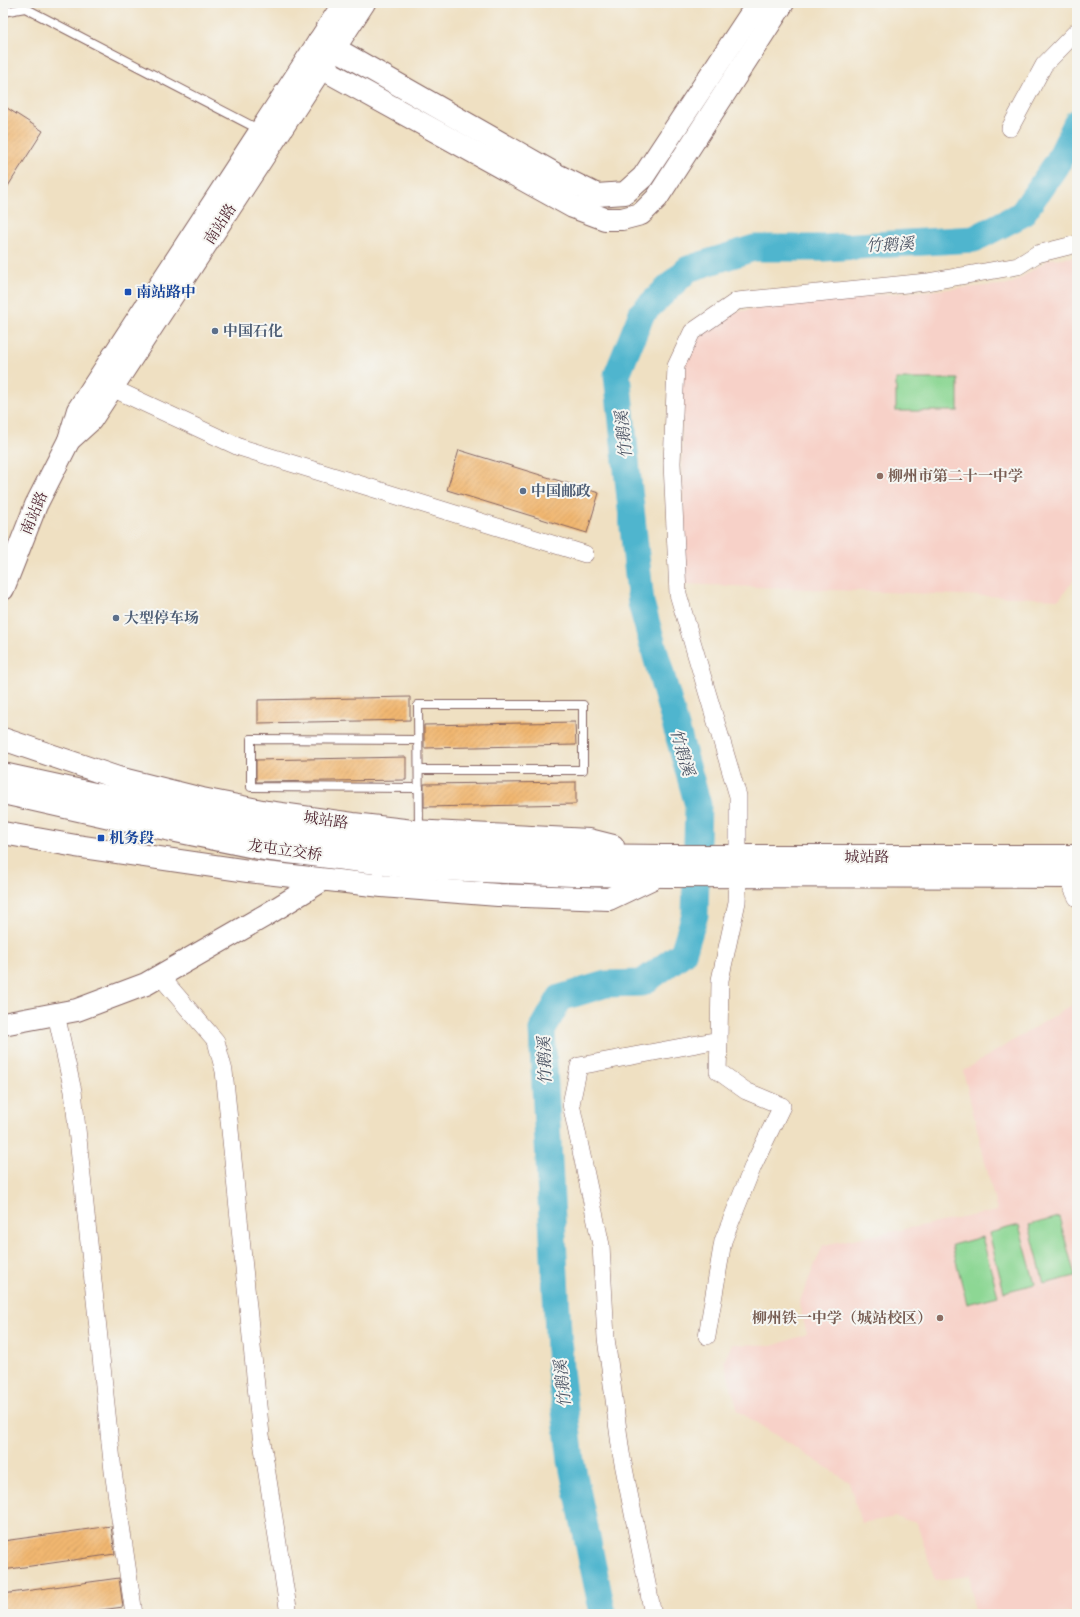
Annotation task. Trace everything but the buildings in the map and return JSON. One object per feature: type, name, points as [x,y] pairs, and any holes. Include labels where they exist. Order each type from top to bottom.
[{"type":"main road","name":"南站路","points":[[69,440],[91,420],[112,388],[314,64],[326,44],[344,3]]},
{"type":"main road","name":"南站路","points":[[326,44],[364,3]]},
{"type":"main road","points":[[326,44],[557,175],[597,195],[625,194],[643,177],[758,3]]},
{"type":"main road","points":[[314,64],[573,207],[605,218],[622,218],[641,214],[657,198],[783,3]]},
{"type":"main road","name":"南站路","points":[[3,589],[36,505],[69,440],[78,410],[261,130],[314,64]]},
{"type":"main road","name":"城站路","points":[[3,739],[118,778],[202,799],[267,812],[353,824],[419,831],[589,840],[661,866]]},
{"type":"main road","name":"龙屯立交桥","points":[[3,774],[136,803],[268,828],[423,848],[565,854]]},
{"type":"main road","name":"龙屯立交桥","points":[[3,793],[132,822],[264,849],[418,868],[572,875]]},
{"type":"main road","name":"城站路","points":[[3,833],[76,846],[323,880],[498,895],[609,899],[661,866]]},
{"type":"main road","name":"城站路","points":[[565,854],[661,866],[1072,867]]},
{"type":"main road","name":"城站路","points":[[572,875],[661,866]]},
{"type":"main road","points":[[3,1024],[77,1010],[146,984],[266,916],[323,880]]},
{"type":"street","points":[[1010,128],[1044,65],[1077,30]]},
{"type":"street","points":[[707,1336],[723,1241],[753,1166],[782,1106],[746,1091],[718,1071],[720,980],[737,902],[732,867],[738,796],[678,594],[672,463],[676,366],[692,332],[737,301],[927,282],[1018,266],[1037,254],[1077,244]]},
{"type":"street","points":[[112,388],[239,447],[585,554]]},
{"type":"street","points":[[1072,867],[1077,898]]},
{"type":"street","points":[[160,976],[216,1041],[224,1071],[262,1435],[289,1614]]},
{"type":"street","points":[[56,1014],[73,1091],[113,1471],[134,1614]]},
{"type":"street","points":[[653,1614],[621,1453],[606,1338],[601,1245],[571,1104],[579,1066],[719,1040]]},
{"type":"lane","points":[[3,12],[25,8],[261,130]]},
{"type":"lane","points":[[419,770],[583,770],[583,705],[418,705],[419,831]]},
{"type":"lane","points":[[418,740],[251,739],[251,787],[419,788]]},
{"type":"shaded area","name":"柳州市第二十一中学","points":[[1077,257],[1077,576],[1059,599],[684,584],[681,376],[691,343],[727,313],[813,300],[1011,284],[1049,259]]},
{"type":"shaded area","name":"柳州铁一中学（城站校区）","points":[[1077,1002],[1077,1614],[974,1614],[970,1576],[935,1580],[917,1523],[896,1517],[861,1523],[849,1482],[738,1411],[724,1361],[732,1344],[775,1345],[807,1334],[799,1303],[823,1245],[997,1211],[963,1071]]},
{"type":"green space","points":[[896,379],[958,379],[958,411],[896,411]]},
{"type":"green space","points":[[1059,1217],[1075,1276],[1044,1284],[1029,1225]]},
{"type":"green space","points":[[1019,1225],[1035,1284],[1004,1292],[989,1233]]},
{"type":"green space","points":[[982,1237],[998,1296],[967,1304],[952,1245]]},
{"type":"waterway","name":"竹鹅溪","points":[[603,1614],[571,1461],[560,1369],[542,1030],[560,998],[606,984],[642,983],[683,953],[695,915],[698,805],[641,603],[617,375],[642,313],[688,269],[754,248],[824,248],[974,239],[1022,214],[1058,162],[1077,122]]},
{"type":"place","name":"南站路中","points":[[128,292]]},
{"type":"place","name":"中国石化","points":[[215,331]]},
{"type":"place","name":"柳州市第二十一中学","points":[[880,476]]},
{"type":"place","name":"中国邮政","points":[[523,491]]},
{"type":"place","name":"大型停车场","points":[[116,618]]},
{"type":"place","name":"机务段","points":[[101,838]]},
{"type":"place","name":"柳州铁一中学（城站校区）","points":[[940,1318]]}]
